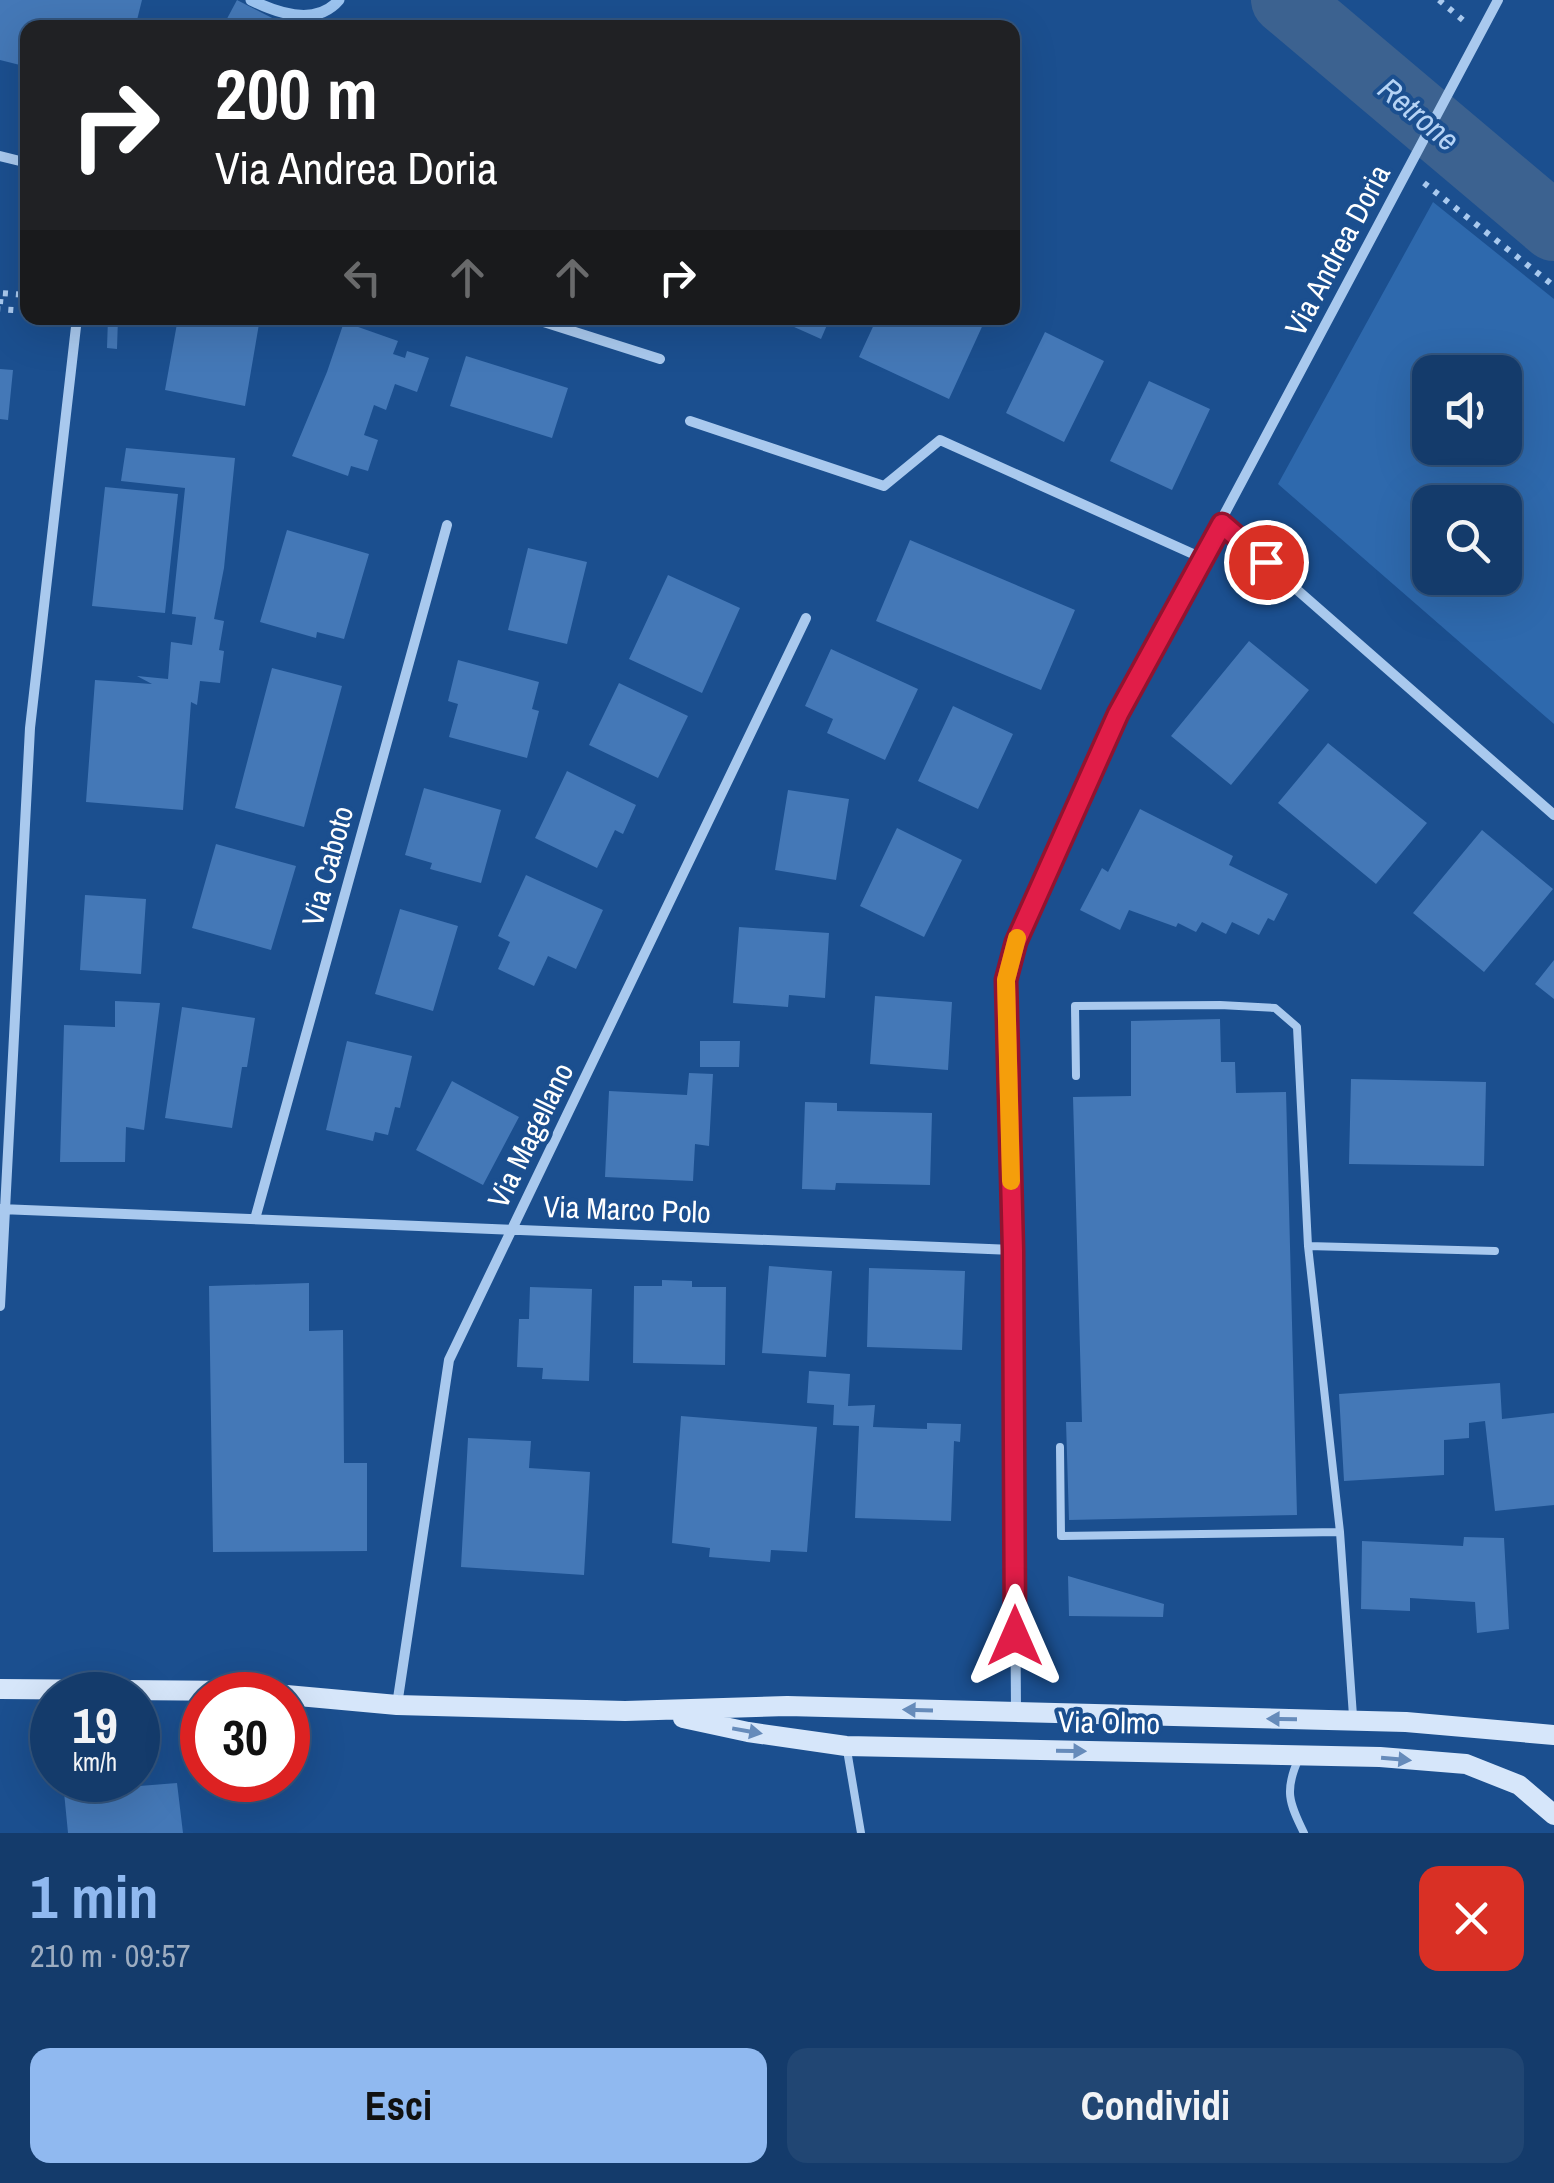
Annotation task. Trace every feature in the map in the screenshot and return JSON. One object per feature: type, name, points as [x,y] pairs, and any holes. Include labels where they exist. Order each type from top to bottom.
[{"type":"main road","name":"Via Olmo","points":[[0,1689],[243,1691],[397,1705],[652,1711],[787,1706],[1353,1721],[1554,1735]]},
{"type":"main road","name":"Via Olmo","points":[[652,1711],[748,1732],[846,1746],[1301,1756],[1466,1764],[1518,1785],[1554,1815]]},
{"type":"street","name":"Via Andrea Doria","points":[[1016,1713],[1013,1250],[1006,980],[1016,942],[1118,714],[1498,0]]},
{"type":"street","points":[[0,1306],[2,1209],[30,728],[76,325]]},
{"type":"street","points":[[552,325],[660,359]]},
{"type":"street","points":[[690,421],[884,486],[940,440],[1202,558]]},
{"type":"street","points":[[1222,524],[1554,815]]},
{"type":"street","name":"Via Caboto","points":[[255,1220],[447,526]]},
{"type":"street","name":"Via Magellano","points":[[397,1705],[449,1360],[806,618]]},
{"type":"street","name":"Via Marco Polo","points":[[2,1209],[1013,1250]]},
{"type":"lane","points":[[1076,1076],[1075,1006],[1220,1004],[1275,1008],[1298,1026],[1308,1246],[1340,1532],[1353,1721]]},
{"type":"lane","points":[[1308,1246],[1495,1250]]},
{"type":"lane","points":[[1060,1447],[1061,1536],[1340,1532]]},
{"type":"lane","points":[[846,1746],[861,1833]]},
{"type":"lane","points":[[1301,1756],[1292,1774],[1288,1803],[1304,1833]]},
{"type":"path","points":[[1408,170],[1554,286]]},
{"type":"shaded area","points":[[1433,202],[1554,299],[1554,724],[1278,484]]},
{"type":"building","points":[[0,0],[142,0],[137,20],[20,20],[20,65],[0,60]]},
{"type":"building","points":[[237,0],[276,20],[226,20]]},
{"type":"building","points":[[108,325],[118,325],[117,349],[107,348]]},
{"type":"building","points":[[177,325],[259,325],[245,406],[165,390]]},
{"type":"building","points":[[343,325],[398,341],[393,354],[405,358],[407,351],[429,358],[417,392],[395,384],[386,410],[374,405],[364,435],[378,440],[368,471],[351,466],[348,476],[292,456]]},
{"type":"building","points":[[790,325],[827,325],[821,339]]},
{"type":"building","points":[[874,325],[983,325],[949,399],[859,357]]},
{"type":"building","points":[[1045,332],[1104,361],[1064,442],[1006,413]]},
{"type":"building","points":[[466,356],[568,388],[552,438],[450,406]]},
{"type":"building","points":[[0,369],[13,370],[8,420],[0,419]]},
{"type":"building","points":[[1149,381],[1210,409],[1172,490],[1110,461]]},
{"type":"building","points":[[126,448],[235,458],[224,568],[214,619],[224,621],[219,650],[224,651],[220,683],[200,681],[197,705],[191,702],[183,810],[86,802],[95,680],[152,684],[137,676],[168,679],[171,642],[192,645],[196,617],[172,614],[185,488],[121,481]]},
{"type":"building","points":[[105,487],[178,494],[165,613],[92,606]]},
{"type":"building","points":[[287,530],[369,554],[344,639],[317,632],[316,638],[260,622]]},
{"type":"building","points":[[910,540],[1075,610],[1041,690],[876,621]]},
{"type":"building","points":[[528,548],[587,562],[567,644],[508,630]]},
{"type":"building","points":[[668,575],[740,608],[702,693],[629,659]]},
{"type":"building","points":[[1249,641],[1309,690],[1231,785],[1171,736]]},
{"type":"building","points":[[831,649],[918,689],[885,760],[827,733],[833,719],[805,706]]},
{"type":"building","points":[[458,660],[539,682],[532,709],[539,711],[527,758],[449,737],[458,704],[448,701]]},
{"type":"building","points":[[272,668],[342,686],[304,827],[235,808]]},
{"type":"building","points":[[619,683],[688,716],[658,778],[589,745]]},
{"type":"building","points":[[953,706],[1013,734],[978,809],[918,781]]},
{"type":"building","points":[[1328,743],[1427,823],[1376,884],[1278,803]]},
{"type":"building","points":[[567,771],[636,805],[623,834],[615,830],[597,868],[535,838]]},
{"type":"building","points":[[424,788],[501,810],[481,883],[430,869],[432,863],[405,855]]},
{"type":"building","points":[[788,790],[849,799],[836,880],[775,870]]},
{"type":"building","points":[[1140,809],[1233,856],[1229,865],[1288,894],[1274,921],[1268,918],[1259,935],[1232,922],[1226,934],[1202,922],[1196,932],[1129,910],[1120,930],[1080,910],[1102,868],[1108,872]]},
{"type":"building","points":[[897,828],[962,860],[924,937],[860,906]]},
{"type":"building","points":[[1482,830],[1553,889],[1484,972],[1413,913]]},
{"type":"building","points":[[216,844],[296,866],[271,950],[192,928]]},
{"type":"building","points":[[526,875],[603,910],[576,969],[548,956],[534,986],[498,969],[510,942],[498,936]]},
{"type":"building","points":[[85,895],[146,899],[141,974],[80,970]]},
{"type":"building","points":[[400,909],[458,926],[433,1011],[375,994]]},
{"type":"building","points":[[739,927],[829,933],[825,998],[789,995],[788,1007],[733,1003]]},
{"type":"building","points":[[1554,960],[1554,999],[1535,984]]},
{"type":"building","points":[[875,996],[952,1002],[948,1070],[870,1064]]},
{"type":"building","points":[[115,1001],[160,1003],[144,1130],[126,1127],[125,1162],[60,1162],[64,1025],[115,1027]]},
{"type":"building","points":[[182,1007],[255,1018],[232,1128],[165,1118]]},
{"type":"building","points":[[1220,1019],[1221,1062],[1235,1062],[1236,1093],[1286,1092],[1297,1515],[1069,1520],[1066,1422],[1082,1422],[1073,1097],[1131,1096],[1131,1021]]},
{"type":"building","points":[[347,1041],[412,1056],[400,1108],[395,1107],[388,1135],[375,1132],[373,1141],[326,1130]]},
{"type":"building","points":[[700,1041],[740,1041],[739,1067],[700,1067]]},
{"type":"building","points":[[689,1073],[713,1074],[709,1146],[695,1144],[693,1181],[605,1177],[609,1091],[687,1095]]},
{"type":"building","points":[[1351,1079],[1486,1082],[1484,1166],[1349,1164]]},
{"type":"building","points":[[452,1081],[519,1117],[483,1185],[416,1150]]},
{"type":"building","points":[[805,1102],[837,1103],[837,1111],[932,1113],[930,1185],[836,1183],[835,1190],[802,1189]]},
{"type":"building","points":[[769,1266],[832,1271],[826,1357],[762,1353]]},
{"type":"building","points":[[869,1268],[965,1271],[962,1350],[867,1347]]},
{"type":"building","points":[[662,1280],[692,1281],[692,1287],[726,1287],[725,1365],[633,1363],[634,1286],[662,1286]]},
{"type":"building","points":[[309,1283],[309,1331],[343,1330],[344,1463],[367,1463],[367,1551],[213,1552],[209,1286]]},
{"type":"building","points":[[530,1287],[592,1289],[589,1381],[542,1379],[543,1368],[517,1367],[519,1319],[529,1319]]},
{"type":"building","points":[[809,1371],[850,1374],[848,1406],[875,1405],[873,1427],[927,1429],[927,1423],[961,1424],[960,1442],[954,1441],[951,1521],[855,1518],[859,1426],[833,1425],[834,1405],[807,1403]]},
{"type":"building","points":[[1500,1383],[1502,1419],[1554,1413],[1554,1505],[1495,1511],[1485,1421],[1469,1423],[1469,1438],[1444,1440],[1444,1475],[1344,1481],[1339,1394]]},
{"type":"building","points":[[681,1416],[817,1427],[807,1552],[771,1550],[770,1562],[709,1557],[710,1548],[672,1543]]},
{"type":"building","points":[[468,1438],[531,1441],[529,1468],[590,1472],[584,1575],[461,1567]]},
{"type":"building","points":[[1464,1537],[1504,1538],[1509,1629],[1477,1633],[1475,1602],[1410,1598],[1410,1611],[1361,1609],[1362,1541],[1463,1546]]},
{"type":"building","points":[[1068,1576],[1164,1604],[1163,1617],[1069,1616]]},
{"type":"building","points":[[177,1783],[183,1833],[68,1833],[65,1802],[160,1802],[160,1784]]},
{"type":"waterway","points":[[251,0],[296,15],[319,13],[339,0]]},
{"type":"waterway","name":"Retrone","points":[[1285,0],[1554,227]]},
{"type":"slow traffic","points":[[1011,1181],[1006,980],[1017,938]]},
{"type":"route","points":[[1015,1636],[1013,1250],[1006,980],[1016,942],[1118,714],[1222,524],[1266,562]]}]
